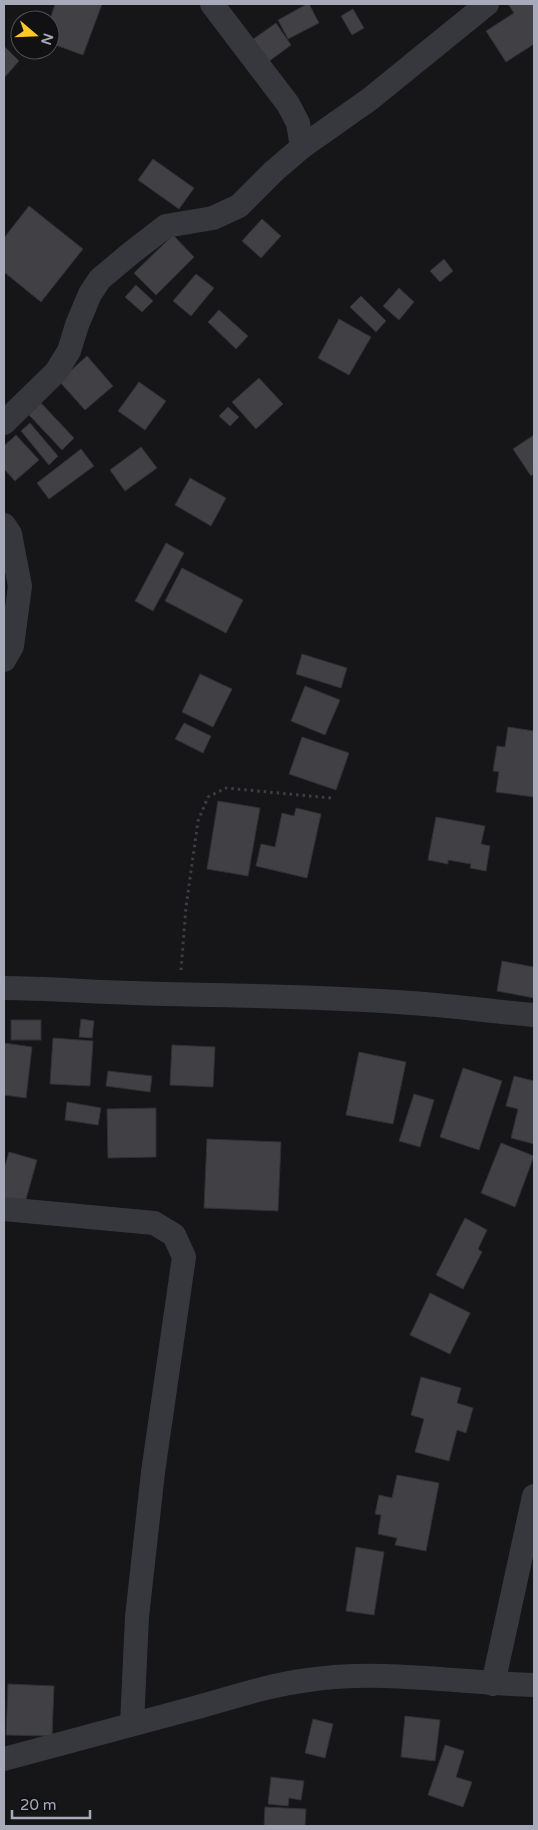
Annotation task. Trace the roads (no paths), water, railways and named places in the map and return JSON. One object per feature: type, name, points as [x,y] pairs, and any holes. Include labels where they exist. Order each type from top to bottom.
[{"type":"street","points":[[212,4],[288,104],[298,123],[302,147]]},
{"type":"street","points":[[4,423],[56,372],[69,351],[90,294],[100,280],[166,226],[213,218],[239,206],[274,171],[302,147],[370,99],[487,4]]},
{"type":"street","points":[[4,525],[10,534],[20,586],[12,646],[4,660]]},
{"type":"street","points":[[4,988],[180,993],[424,1004],[534,1015]]},
{"type":"street","points":[[4,1209],[154,1223],[174,1235],[184,1256],[152,1482],[137,1617],[132,1724]]},
{"type":"street","points":[[493,1684],[534,1496]]},
{"type":"street","points":[[4,1759],[249,1693],[307,1680],[359,1676],[407,1676],[493,1684],[534,1685]]}]
